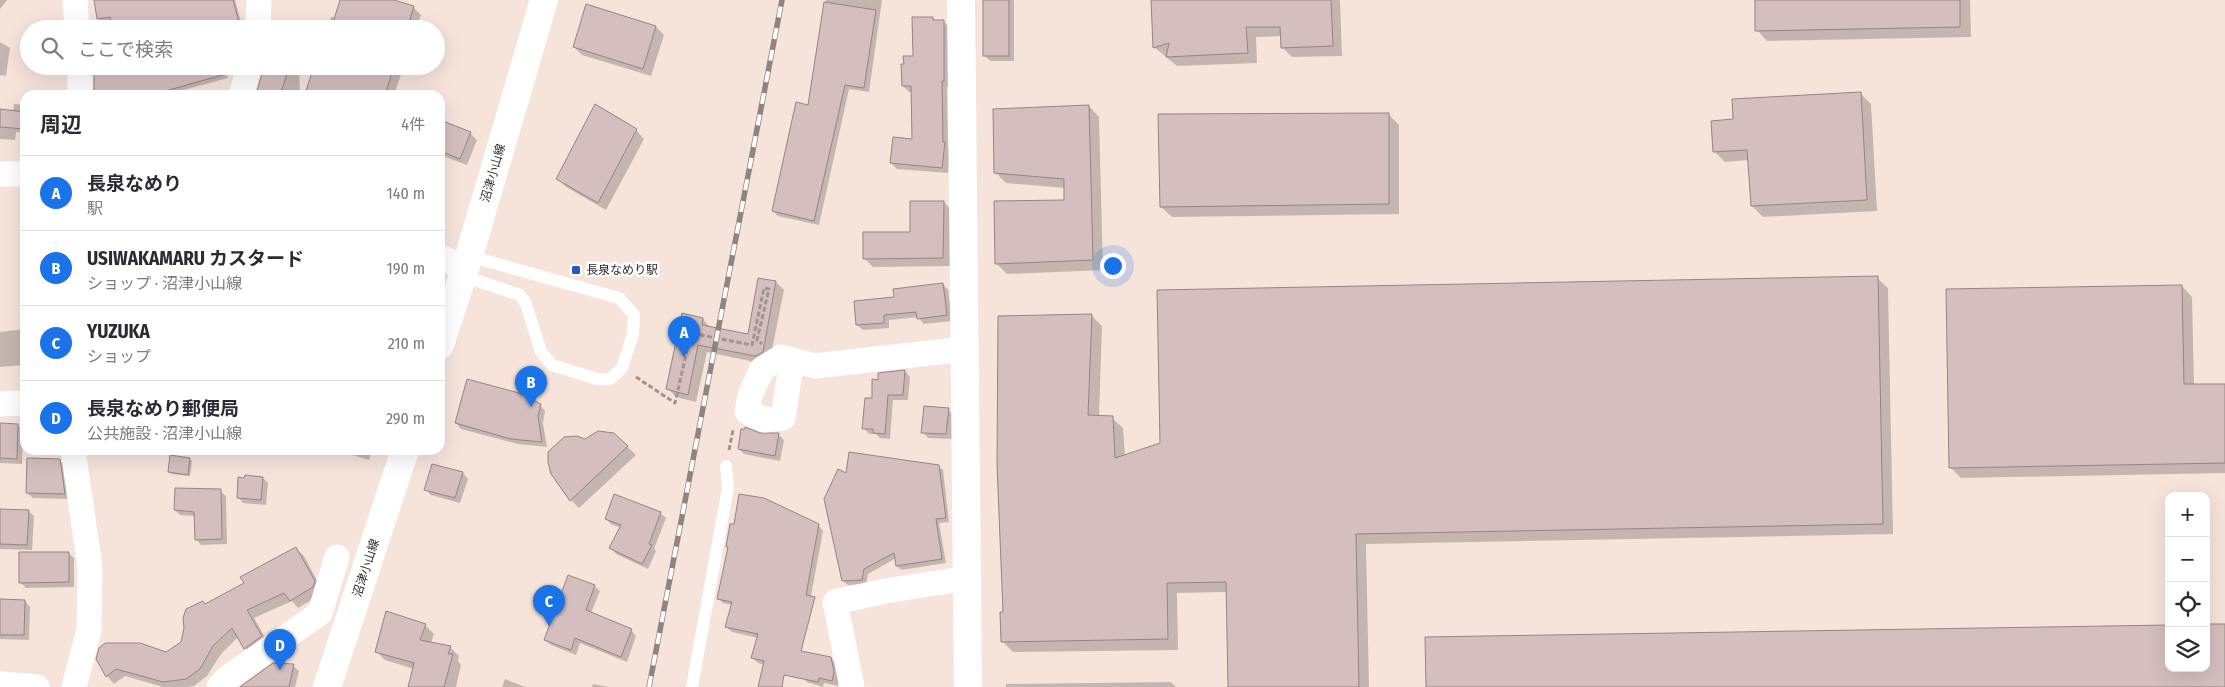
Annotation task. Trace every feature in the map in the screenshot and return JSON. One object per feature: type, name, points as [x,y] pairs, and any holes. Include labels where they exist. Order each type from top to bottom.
[{"type":"street","points":[[74,0],[76,20]]},
{"type":"street","points":[[258,20],[259,0]]},
{"type":"street","name":"沼津小山線","points":[[445,330],[466,267],[544,0]]},
{"type":"street","points":[[961,0],[968,687]]},
{"type":"street","points":[[80,75],[80,90]]},
{"type":"street","points":[[243,90],[247,75]]},
{"type":"street","points":[[0,174],[20,174]]},
{"type":"street","points":[[445,259],[466,267]]},
{"type":"street","points":[[792,360],[816,366],[964,349]]},
{"type":"street","points":[[0,404],[20,403]]},
{"type":"street","points":[[74,455],[90,567],[89,630],[74,687]]},
{"type":"street","name":"沼津小山線","points":[[327,687],[403,455]]},
{"type":"street","points":[[219,687],[226,679],[320,613],[337,557]]},
{"type":"street","points":[[852,687],[835,602],[968,578]]},
{"type":"street","points":[[0,684],[37,687]]},
{"type":"lane","points":[[466,267],[619,298],[634,315],[632,334],[622,368],[610,379],[597,379],[552,365],[541,352],[526,304],[520,295],[466,267]]},
{"type":"lane","points":[[692,687],[728,488],[726,466]]},
{"type":"path","points":[[622,368],[675,403],[691,333],[752,345],[764,288],[769,289],[760,328]]},
{"type":"building","points":[[94,0],[233,0],[239,20],[111,20],[110,17],[97,19]]},
{"type":"building","points":[[340,0],[394,0],[414,6],[410,20],[334,20]]},
{"type":"building","points":[[983,0],[1009,0],[1009,56],[983,56]]},
{"type":"building","points":[[1151,0],[1331,0],[1333,46],[1281,48],[1280,27],[1246,27],[1248,53],[1166,57],[1169,43],[1153,48]]},
{"type":"building","points":[[1755,0],[1960,0],[1960,27],[1755,31]]},
{"type":"building","points":[[824,2],[876,10],[864,88],[845,85],[814,221],[772,211],[796,102],[808,105]]},
{"type":"building","points":[[586,4],[656,26],[643,69],[573,47]]},
{"type":"building","points":[[912,17],[933,17],[933,20],[944,20],[944,81],[942,81],[943,142],[945,142],[942,168],[890,163],[893,137],[912,139],[911,86],[902,86],[901,64],[904,64],[903,56],[913,56]]},
{"type":"building","points":[[94,75],[222,75],[169,90],[94,90]]},
{"type":"building","points":[[262,75],[287,75],[282,90],[257,90]]},
{"type":"building","points":[[311,75],[391,75],[387,90],[306,90]]},
{"type":"building","points":[[1861,92],[1867,200],[1751,206],[1747,150],[1713,152],[1711,121],[1733,119],[1732,99]]},
{"type":"building","points":[[595,104],[637,129],[598,203],[556,179]]},
{"type":"building","points":[[1089,105],[1093,260],[995,264],[994,201],[1064,200],[1064,179],[994,173],[993,109]]},
{"type":"building","points":[[0,109],[20,111],[20,129],[0,127]]},
{"type":"building","points":[[1389,113],[1389,204],[1160,207],[1158,114]]},
{"type":"building","points":[[445,122],[471,132],[460,159],[445,153]]},
{"type":"building","points":[[910,201],[944,201],[943,258],[863,259],[863,232],[910,232]]},
{"type":"building","points":[[1878,276],[1883,524],[1356,534],[1359,687],[1228,687],[1226,582],[1167,583],[1168,639],[1001,642],[1000,612],[1003,612],[997,464],[998,316],[1092,314],[1088,415],[1113,416],[1115,458],[1160,443],[1157,290]]},
{"type":"building","points":[[758,278],[776,281],[763,352],[755,356],[698,345],[688,395],[666,389],[682,313],[703,318],[702,325],[748,334]]},
{"type":"building","points":[[943,283],[947,315],[917,319],[916,312],[884,315],[884,323],[856,325],[854,301],[894,297],[893,289]]},
{"type":"building","points":[[2182,285],[2184,384],[2225,384],[2225,463],[1949,468],[1946,289]]},
{"type":"building","points":[[905,370],[903,395],[888,395],[885,434],[873,433],[873,429],[862,429],[865,398],[872,398],[872,379],[878,380],[878,373]]},
{"type":"building","points":[[467,379],[519,393],[541,404],[538,416],[542,442],[511,439],[455,423]]},
{"type":"building","points":[[924,406],[949,408],[946,434],[921,433]]},
{"type":"building","points":[[0,423],[18,424],[17,459],[0,458]]},
{"type":"building","points":[[745,427],[760,433],[779,433],[775,456],[738,449],[741,429],[745,429]]},
{"type":"building","points":[[598,431],[614,433],[628,446],[570,501],[551,474],[548,452],[564,437],[577,436],[585,439]]},
{"type":"building","points":[[849,452],[939,465],[946,518],[936,519],[942,559],[896,566],[894,553],[864,569],[862,580],[842,581],[824,499],[838,469],[846,473]]},
{"type":"building","points":[[170,455],[190,458],[188,475],[168,472]]},
{"type":"building","points":[[27,458],[60,459],[65,494],[26,493]]},
{"type":"building","points":[[432,464],[463,472],[455,498],[424,490]]},
{"type":"building","points":[[245,475],[263,477],[261,500],[237,498],[238,477],[244,478]]},
{"type":"building","points":[[175,488],[221,489],[222,539],[195,540],[194,512],[174,510]]},
{"type":"building","points":[[614,494],[661,512],[649,544],[652,545],[642,564],[609,548],[621,525],[605,519]]},
{"type":"building","points":[[739,494],[764,498],[819,524],[806,595],[815,597],[801,651],[831,657],[834,672],[832,681],[819,678],[818,682],[784,675],[782,687],[758,687],[764,661],[751,658],[758,634],[725,627],[732,602],[717,599],[728,547],[726,547],[730,524],[734,524]]},
{"type":"building","points":[[0,509],[29,510],[27,545],[0,544]]},
{"type":"building","points":[[296,547],[315,581],[313,587],[290,601],[284,593],[247,610],[262,636],[244,649],[232,628],[213,646],[200,669],[186,679],[163,682],[116,669],[106,677],[96,659],[99,648],[105,643],[140,643],[166,652],[181,642],[184,628],[183,618],[186,609],[203,601],[205,604],[244,583],[240,577]]},
{"type":"building","points":[[19,552],[69,552],[69,582],[19,583]]},
{"type":"building","points":[[568,575],[595,585],[586,610],[632,629],[621,657],[575,638],[571,650],[544,640]]},
{"type":"building","points":[[0,599],[25,600],[24,635],[0,635]]},
{"type":"building","points":[[386,611],[426,624],[420,640],[451,646],[448,654],[453,654],[444,687],[408,687],[414,663],[375,652]]},
{"type":"building","points":[[2210,624],[2225,624],[2225,687],[1426,687],[1425,637],[2165,625],[2165,672],[2210,672]]},
{"type":"building","points":[[273,663],[294,664],[289,687],[240,687]]},
{"type":"railway","points":[[649,687],[782,0]]},
{"type":"place","name":"長泉なめり駅","points":[[576,270]]},
{"type":"place","name":"長泉なめり","points":[[684,357]]},
{"type":"place","name":"USIWAKAMARU カスタード","points":[[531,407]]},
{"type":"place","name":"YUZUKA","points":[[549,626]]},
{"type":"place","name":"長泉なめり郵便局","points":[[280,670]]}]
